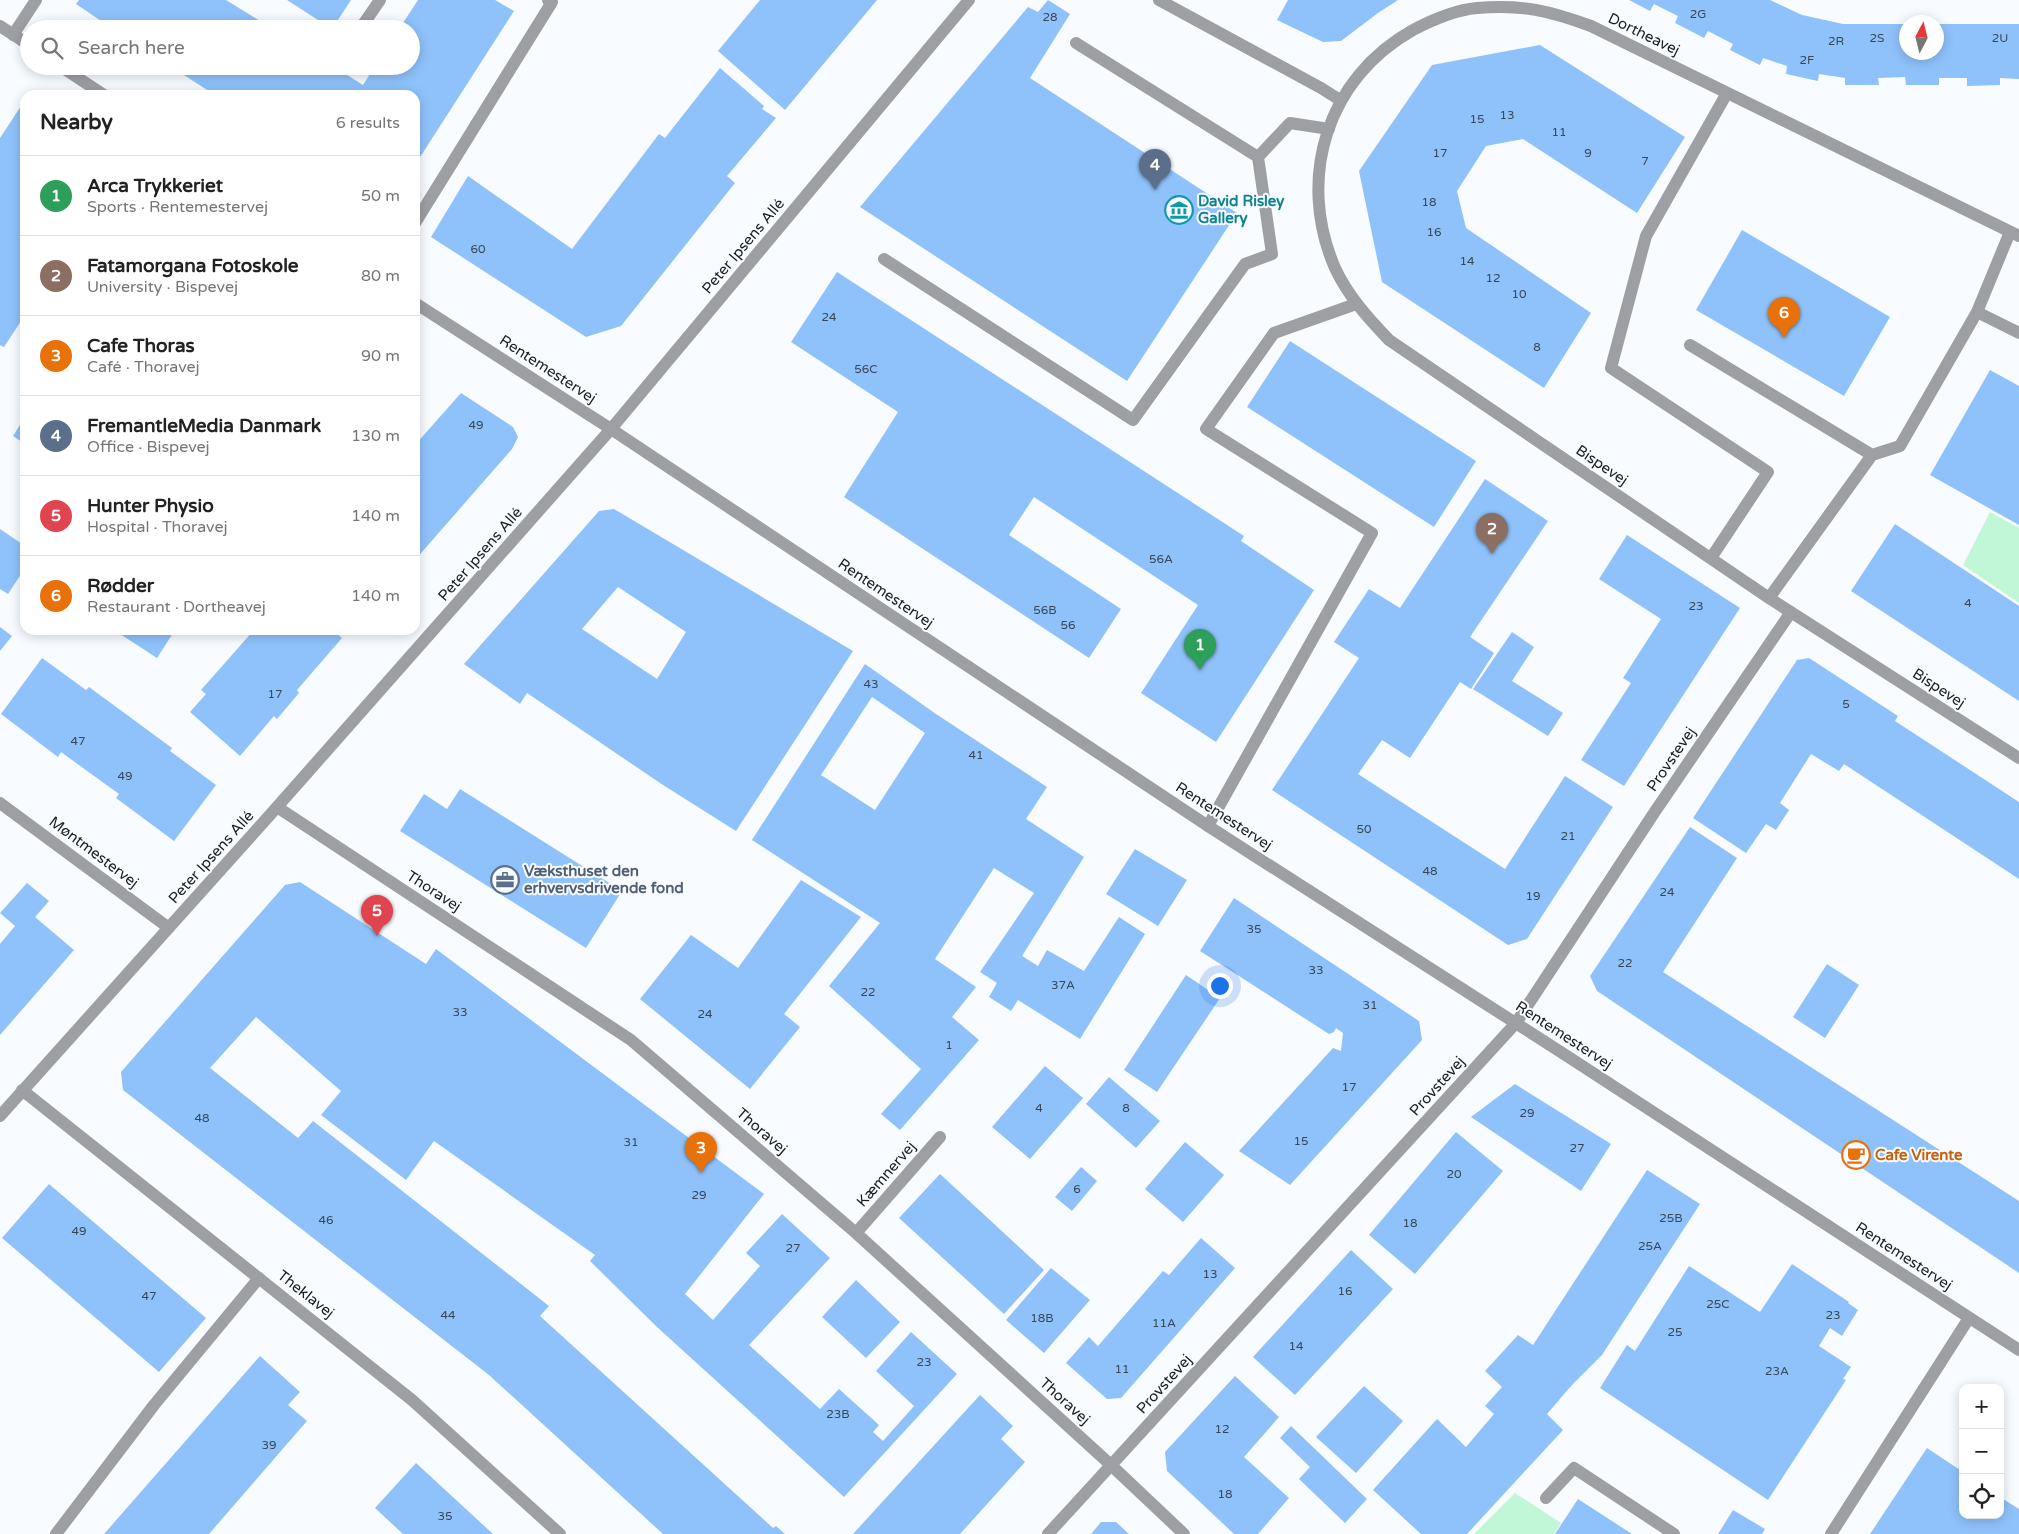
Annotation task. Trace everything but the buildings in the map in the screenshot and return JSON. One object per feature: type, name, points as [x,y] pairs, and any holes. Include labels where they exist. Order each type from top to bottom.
[{"type":"street","points":[[23,20],[36,0]]},
{"type":"street","points":[[366,20],[380,0]]},
{"type":"street","points":[[420,215],[552,2],[548,0]]},
{"type":"street","name":"Peter Ipsens Allé","points":[[0,1116],[277,808],[611,429],[969,0]]},
{"type":"street","points":[[1159,0],[1340,100]]},
{"type":"street","name":"Dortheavej","points":[[1340,100],[1361,70],[1394,41],[1432,20],[1474,4],[1520,3],[1556,13],[1591,26],[2014,234]]},
{"type":"street","points":[[13,35],[20,24]]},
{"type":"street","points":[[0,26],[20,40]]},
{"type":"street","points":[[884,259],[1133,420],[1245,264],[1272,254],[1258,157],[1076,44]]},
{"type":"street","points":[[74,75],[96,90]]},
{"type":"street","points":[[1711,558],[1768,472],[1611,368],[1646,236],[1727,93]]},
{"type":"street","name":"Bispevej","points":[[1340,100],[1323,146],[1318,187],[1322,229],[1335,268],[1356,304],[1389,340],[1769,598],[2019,758]]},
{"type":"street","points":[[1258,157],[1290,123],[1329,129]]},
{"type":"street","points":[[1769,598],[1872,455],[1900,446],[1977,312],[2014,234]]},
{"type":"street","points":[[1208,826],[1372,533],[1206,429],[1274,333],[1356,304]]},
{"type":"street","name":"Rentemestervej","points":[[420,306],[611,429],[1208,826],[1516,1023],[2019,1350]]},
{"type":"street","points":[[1977,312],[2019,333]]},
{"type":"street","points":[[1690,345],[1872,455]]},
{"type":"street","name":"Provstevej","points":[[1048,1534],[1516,1023],[1654,814],[1791,612]]},
{"type":"street","name":"Møntmestervej","points":[[0,803],[169,928]]},
{"type":"street","name":"Thoravej","points":[[277,808],[631,1040],[856,1233],[1184,1534]]},
{"type":"street","name":"Theklavej","points":[[22,1090],[412,1400],[560,1534]]},
{"type":"street","name":"Kæmnervej","points":[[856,1233],[940,1137]]},
{"type":"street","points":[[56,1534],[154,1405],[259,1278]]},
{"type":"street","points":[[1831,1534],[1969,1318]]},
{"type":"street","points":[[1546,1498],[1574,1468],[1674,1534]]},
{"type":"green space","points":[[1990,512],[2019,528],[2019,603],[1963,565]]},
{"type":"green space","points":[[1515,1493],[1561,1523],[1554,1534],[1474,1534]]},
{"type":"place","name":"FremantleMedia Danmark","points":[[1155,190]]},
{"type":"place","name":"David Risley Gallery","points":[[1179,210]]},
{"type":"place","name":"Rødder","points":[[1784,338]]},
{"type":"place","name":"Fatamorgana Fotoskole","points":[[1492,554]]},
{"type":"place","name":"Arca Trykkeriet","points":[[1200,670]]},
{"type":"place","name":"Væksthuset den erhvervsdrivende fond","points":[[505,880]]},
{"type":"place","name":"Hunter Physio","points":[[377,936]]},
{"type":"place","name":"Cafe Virente","points":[[1856,1155]]},
{"type":"place","name":"Cafe Thoras","points":[[701,1173]]}]
